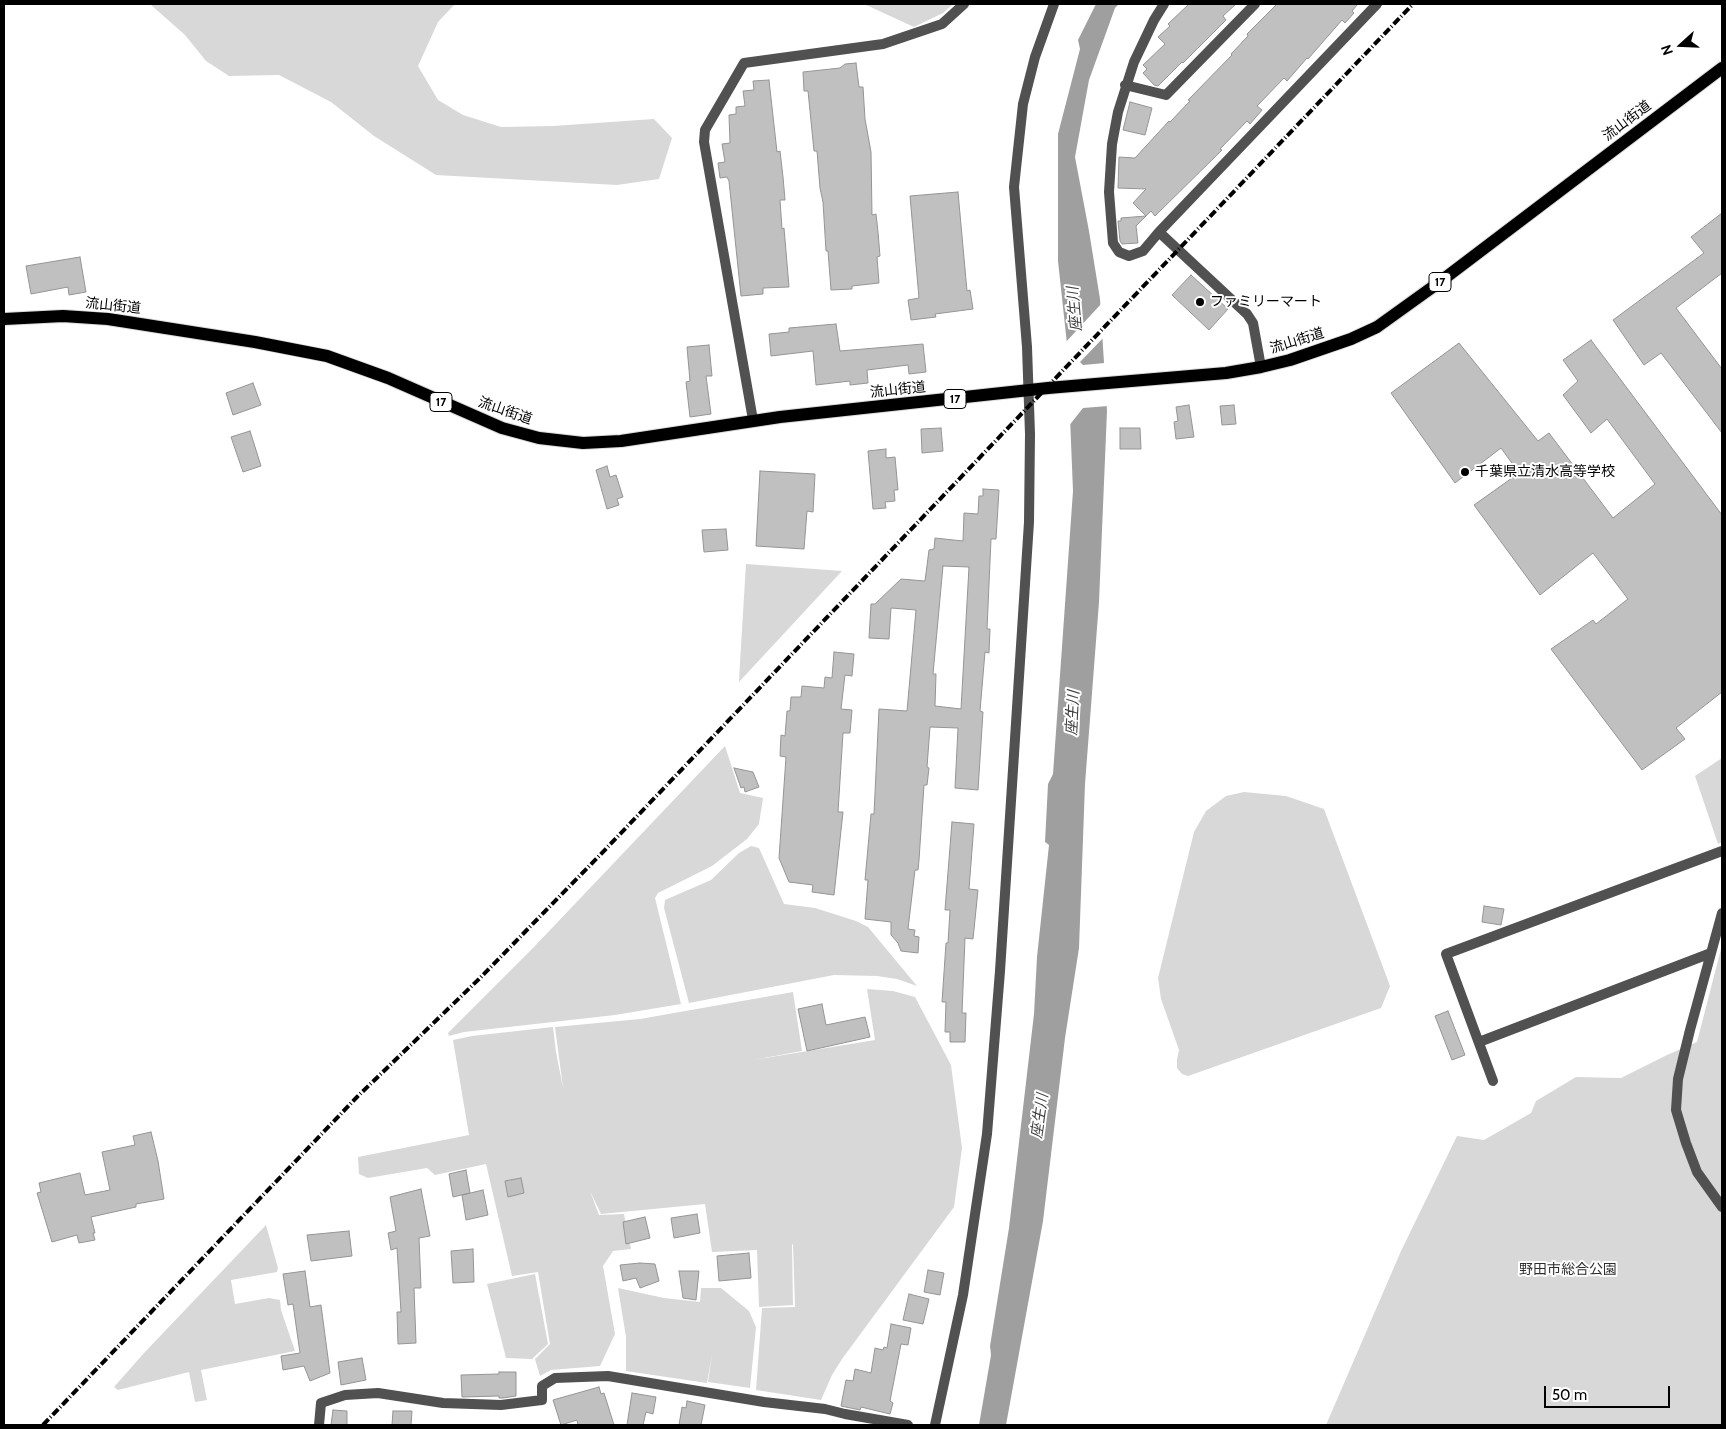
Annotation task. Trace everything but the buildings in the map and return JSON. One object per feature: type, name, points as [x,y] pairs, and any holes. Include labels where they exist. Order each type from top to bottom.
[{"type":"main road","name":"流山街道","points":[[4,319],[63,316],[108,319],[327,356],[388,378],[502,428],[539,438],[582,443],[621,440],[753,420],[1048,388],[1226,373],[1290,360],[1351,339],[1377,327],[1441,281],[1722,68]]},
{"type":"street","points":[[753,420],[706,151],[705,130],[744,63],[884,44],[942,24],[964,4]]},
{"type":"street","points":[[935,1425],[963,1295],[988,1125],[1030,522],[1029,391],[1014,187],[1023,104],[1035,57],[1054,4]]},
{"type":"street","points":[[1164,4],[1146,37],[1125,85],[1112,144],[1109,192],[1113,243],[1119,252],[1129,256],[1144,251],[1377,4]]},
{"type":"street","points":[[1125,85],[1166,95],[1254,4]]},
{"type":"street","points":[[1160,232],[1248,314],[1252,323],[1261,367]]},
{"type":"street","points":[[1493,1081],[1446,954],[1722,851]]},
{"type":"street","points":[[1722,914],[1678,1079],[1676,1110],[1697,1172],[1722,1207]]},
{"type":"street","points":[[1479,1042],[1711,953]]},
{"type":"street","points":[[319,1425],[321,1403],[345,1395],[378,1393],[443,1403],[501,1405],[542,1400],[542,1386],[555,1378],[608,1376],[764,1402],[824,1409],[908,1425]]},
{"type":"green space","points":[[150,4],[455,4],[438,22],[418,66],[438,100],[463,115],[501,127],[553,126],[654,119],[672,138],[659,179],[617,185],[436,175],[374,136],[331,102],[279,75],[229,76],[206,61],[185,35]]},
{"type":"green space","points":[[864,4],[953,4],[943,13],[914,27]]},
{"type":"green space","points":[[746,564],[842,571],[739,682],[740,662]]},
{"type":"green space","points":[[725,746],[740,793],[763,798],[759,824],[747,839],[712,866],[658,893],[655,898],[681,1004],[615,1015],[464,1032],[449,1036],[448,1033],[533,948]]},
{"type":"green space","points":[[1722,758],[1722,842],[1718,844],[1695,776]]},
{"type":"green space","points":[[1244,792],[1286,796],[1324,809],[1390,986],[1381,1008],[1188,1076],[1182,1074],[1177,1068],[1179,1050],[1161,999],[1158,978],[1194,832],[1206,811],[1226,796]]},
{"type":"green space","points":[[751,846],[759,848],[784,904],[815,908],[856,921],[868,927],[917,986],[897,979],[877,976],[834,975],[689,1003],[664,908],[665,900],[711,880],[739,853]]},
{"type":"green space","name":"野田市総合公園","points":[[1722,945],[1722,1425],[1326,1425],[1401,1251],[1457,1136],[1484,1140],[1531,1113],[1536,1101],[1576,1077],[1621,1078],[1697,1042]]},
{"type":"green space","points":[[867,989],[893,991],[915,997],[951,1065],[962,1148],[954,1207],[842,1359],[832,1375],[821,1400],[756,1390],[762,1308],[795,1307],[793,1244],[793,1305],[759,1307],[757,1250],[712,1252],[705,1204],[601,1214],[590,1191],[599,1215],[624,1214],[631,1249],[613,1251],[603,1266],[615,1334],[600,1366],[551,1370],[540,1376],[535,1359],[550,1344],[538,1272],[512,1276],[486,1164],[435,1175],[427,1168],[368,1178],[359,1174],[358,1157],[469,1135],[453,1040],[472,1036],[553,1027],[563,1088],[555,1027],[640,1019],[793,992],[802,1051],[753,1060],[875,1040]]},
{"type":"green space","points":[[266,1225],[278,1268],[277,1272],[231,1280],[235,1304],[269,1298],[280,1300],[281,1310],[295,1351],[201,1370],[207,1400],[195,1402],[189,1372],[118,1390],[114,1387],[144,1353]]},
{"type":"green space","points":[[535,1274],[548,1344],[532,1359],[506,1358],[487,1284]]},
{"type":"green space","points":[[618,1288],[664,1298],[700,1302],[701,1288],[721,1288],[749,1311],[756,1327],[750,1388],[708,1382],[712,1354],[707,1383],[626,1371],[626,1337]]},
{"type":"water","name":"座生川","points":[[1096,4],[1119,4],[1115,8],[1089,80],[1075,157],[1100,299],[1107,411],[1099,602],[1085,784],[1079,948],[1065,1038],[1043,1221],[1006,1425],[979,1425],[1009,1228],[1034,1014],[1037,957],[1049,845],[1045,842],[1048,784],[1053,774],[1073,491],[1067,344],[1058,261],[1058,134],[1080,49],[1078,40]]},
{"type":"pier","points":[[1102,303],[1105,336],[1080,362],[1083,365],[1105,363],[1108,406],[1083,408],[1068,427],[1065,343]]},
{"type":"railway","points":[[43,1425],[357,1097],[480,978],[600,855],[1413,4]]},
{"type":"place","name":"ファミリーマート","points":[[1200,302]]},
{"type":"place","name":"千葉県立清水高等学校","points":[[1465,472]]}]
